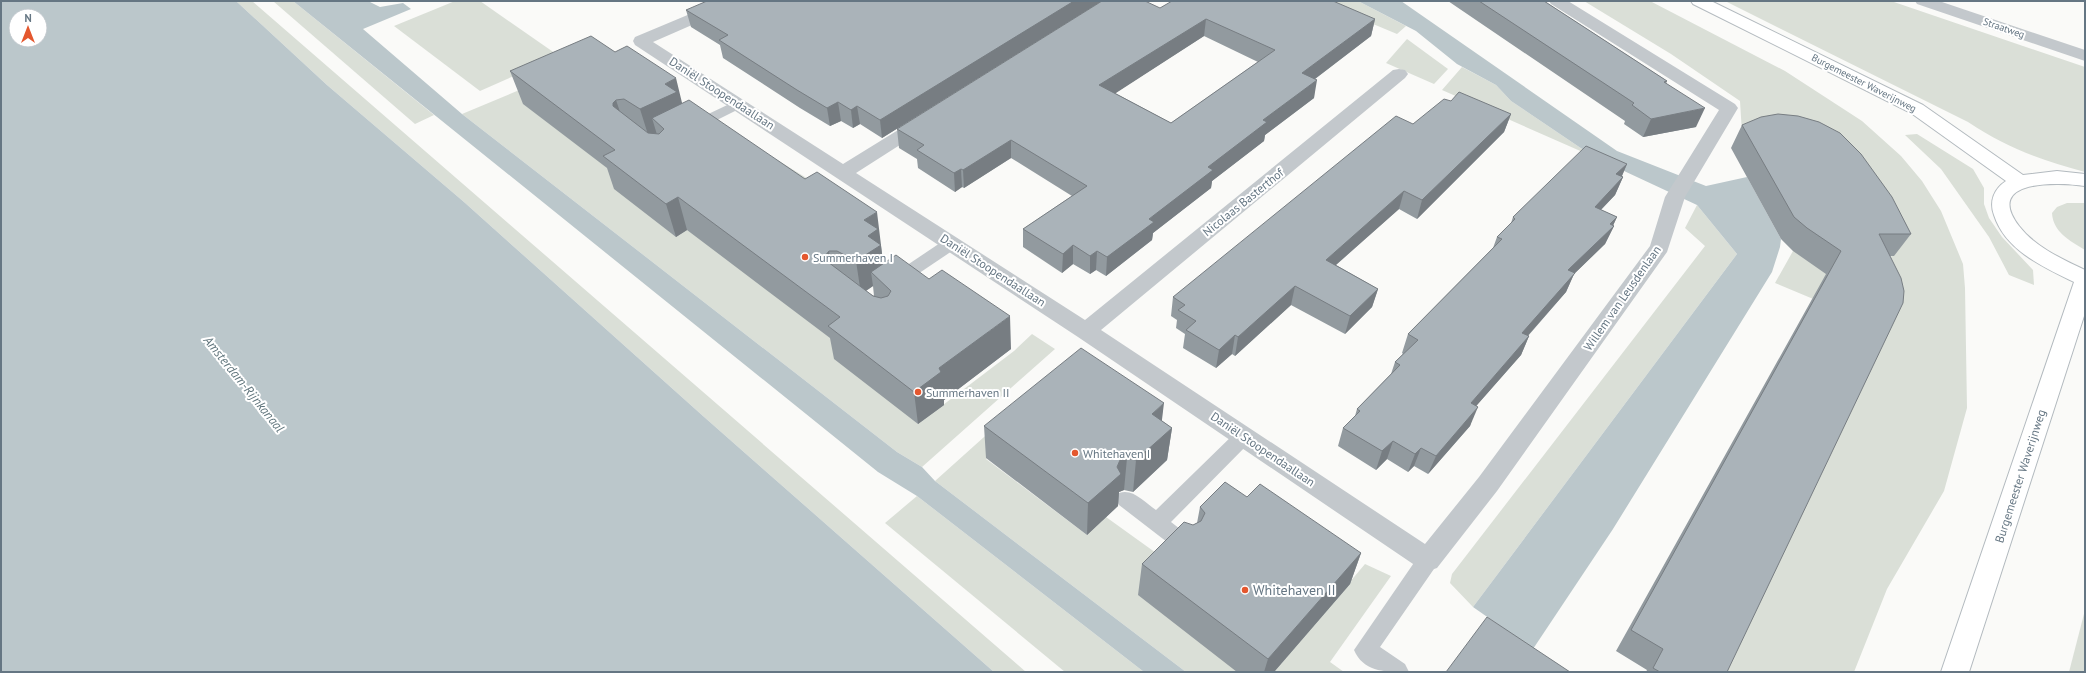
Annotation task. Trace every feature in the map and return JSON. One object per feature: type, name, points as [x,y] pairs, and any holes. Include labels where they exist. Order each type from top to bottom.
[{"type":"main road","name":"Burgemeester Waverijnweg","points":[[1699,1],[1917,109],[2019,181]]},
{"type":"main road","points":[[2085,180],[2044,176],[2019,181],[2006,191],[2001,205],[2006,222],[2023,242],[2049,261],[2085,279]]},
{"type":"main road","name":"Burgemeester Waverijnweg","points":[[1955,672],[2085,279]]},
{"type":"street","name":"Daniël Stoopendaallaan","points":[[734,1],[640,41],[844,172],[1086,331],[1428,560]]},
{"type":"street","name":"Willem van Leusdenlaan","points":[[1428,560],[1488,484],[1660,247],[1675,198],[1729,108],[1557,1]]},
{"type":"street","name":"Straatweg","points":[[1924,1],[2085,56]]},
{"type":"street","name":"Nicolaas Basterthof","points":[[1086,331],[1399,74]]},
{"type":"street","points":[[844,172],[936,114]]},
{"type":"lane","points":[[682,132],[738,104]]},
{"type":"lane","points":[[880,292],[952,243]]},
{"type":"lane","points":[[1156,522],[1244,436]]},
{"type":"lane","points":[[1126,499],[1187,546]]},
{"type":"lane","points":[[1396,672],[1365,650],[1428,560]]},
{"type":"shaded area","points":[[236,1],[252,1],[1026,672],[994,672],[703,416],[464,202],[327,85]]},
{"type":"shaded area","points":[[273,1],[293,1],[434,115],[415,124]]},
{"type":"shaded area","points":[[455,1],[480,1],[559,56],[480,91],[394,26]]},
{"type":"shaded area","points":[[1318,1],[1358,1],[1406,26],[1397,34]]},
{"type":"shaded area","points":[[1584,1],[1650,1],[1785,71],[1862,121],[1901,156],[1922,181],[1941,211],[1963,264],[1965,288],[1967,408],[1944,491],[1887,589],[1854,672],[1720,672],[1885,329],[1775,283],[1793,251],[1887,258],[1892,256],[1888,239],[1742,133],[1740,101],[1671,54]]},
{"type":"shaded area","points":[[1725,1],[1891,1],[2085,67],[2085,172],[2038,158],[2010,146],[1968,122]]},
{"type":"shaded area","points":[[1407,39],[1448,69],[1434,84],[1386,63]]},
{"type":"shaded area","points":[[591,60],[766,153],[870,217],[819,304],[918,424],[1014,351],[1032,334],[1055,349],[922,467],[897,452],[462,114]]},
{"type":"shaded area","points":[[1462,67],[1496,85],[1511,101],[1594,157],[1442,90]]},
{"type":"shaded area","points":[[1917,134],[1973,169],[1984,188],[1984,204],[1989,218],[2002,237],[2033,270],[2034,285],[2009,275],[1989,237],[1941,169],[1905,135]]},
{"type":"shaded area","points":[[2067,203],[2085,203],[2085,250],[2063,235],[2055,226],[2052,213],[2057,207]]},
{"type":"shaded area","points":[[1697,205],[1737,254],[1473,607],[1450,583],[1452,574],[1705,246],[1685,228]]},
{"type":"shaded area","points":[[1063,366],[986,459],[1087,535],[1106,517],[1170,563],[1237,672],[1186,672],[935,481]]},
{"type":"shaded area","points":[[917,496],[1144,672],[1065,672],[885,523]]},
{"type":"shaded area","points":[[1365,564],[1391,576],[1330,662],[1344,672],[1274,672]]},
{"type":"shaded area","points":[[2085,610],[2085,672],[2069,672]]},
{"type":"water","name":"Amsterdam-Rijnkanaal","points":[[1,1],[236,1],[327,85],[464,202],[703,416],[994,672],[1,672]]},
{"type":"water","points":[[293,1],[368,1],[380,7],[403,3],[411,9],[363,29],[462,114],[897,452],[922,467],[935,481],[1186,672],[1144,672],[917,496],[878,472]]},
{"type":"water","points":[[1358,1],[1401,1],[1617,151],[1706,186],[1747,177],[1781,239],[1772,272],[1613,529],[1533,649],[1473,607],[1737,254],[1697,205],[1594,157],[1511,101],[1496,85],[1457,64],[1416,31]]},
{"type":"building","points":[[707,1],[1074,1],[880,120],[857,106],[851,110],[838,102],[827,108],[719,40],[728,35],[686,10]]},
{"type":"building","points":[[1102,1],[1145,1],[1160,8],[1172,1],[1333,1],[1375,19],[1302,73],[1317,80],[1263,120],[1267,122],[1208,167],[1213,170],[1149,219],[1154,222],[1107,257],[1097,251],[1090,256],[1073,245],[1063,254],[1023,229],[1087,186],[1011,140],[963,170],[961,169],[954,173],[917,150],[924,145],[897,129]],"holes":[[[1206,19],[1275,50],[1171,123],[1099,85]]]},
{"type":"building","points":[[1479,1],[1544,1],[1667,81],[1664,82],[1705,108],[1651,119],[1632,105],[1634,103]]},
{"type":"building","points":[[591,36],[615,52],[627,46],[676,78],[665,84],[677,92],[640,109],[624,99],[616,100],[613,103],[613,106],[648,133],[659,134],[664,129],[652,118],[689,100],[805,179],[817,172],[877,212],[864,220],[878,229],[868,236],[881,245],[856,261],[837,251],[829,251],[824,257],[828,262],[873,296],[881,298],[888,296],[891,291],[871,272],[896,255],[929,279],[942,270],[1010,316],[939,368],[941,372],[914,392],[828,326],[840,317],[678,197],[666,204],[603,156],[615,150],[510,71]]},
{"type":"building","points":[[1459,92],[1511,114],[1422,200],[1404,191],[1326,260],[1378,289],[1350,316],[1295,286],[1238,337],[1235,335],[1219,350],[1186,330],[1196,321],[1178,310],[1185,305],[1173,297],[1396,116],[1413,124],[1444,99],[1451,101]]},
{"type":"building","points":[[1778,114],[1798,116],[1819,122],[1840,133],[1861,154],[1892,197],[1911,234],[1879,234],[1901,278],[1904,291],[1903,303],[1727,672],[1660,672],[1653,668],[1663,649],[1631,630],[1841,251],[1807,228],[1794,217],[1742,125],[1761,117]]},
{"type":"building","points":[[1586,146],[1627,164],[1616,174],[1623,177],[1595,207],[1617,217],[1610,224],[1614,226],[1568,270],[1575,273],[1522,333],[1529,336],[1471,403],[1478,407],[1436,456],[1421,448],[1415,454],[1393,441],[1382,451],[1343,428],[1360,411],[1357,409],[1400,365],[1395,362],[1418,340],[1408,334],[1502,239],[1497,237],[1515,219],[1513,217]]},
{"type":"building","name":"Whitehaven I","points":[[1081,348],[1164,403],[1152,414],[1172,428],[1136,460],[1127,458],[1120,460],[1117,467],[1121,474],[1088,503],[984,426]]},
{"type":"building","name":"Whitehaven II","points":[[1225,482],[1247,497],[1260,484],[1361,553],[1268,659],[1142,564],[1184,522],[1193,525],[1201,521],[1205,513],[1200,507]]},
{"type":"building","points":[[1487,617],[1570,672],[1446,672]]},
{"type":"place","name":"Summerhaven I","points":[[805,257]]},
{"type":"place","name":"Summerhaven II","points":[[918,392]]},
{"type":"place","name":"Whitehaven I","points":[[1075,453]]},
{"type":"place","name":"Whitehaven II","points":[[1245,590]]}]
